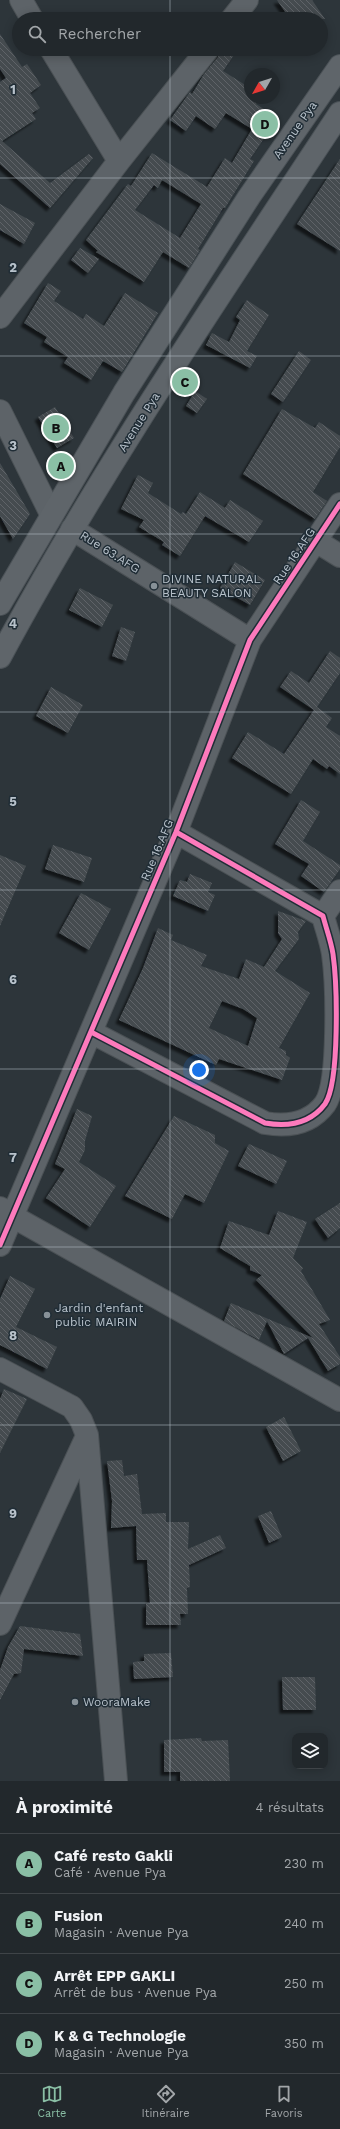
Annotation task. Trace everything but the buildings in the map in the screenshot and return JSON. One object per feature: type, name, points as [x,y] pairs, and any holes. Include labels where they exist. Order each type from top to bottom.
[{"type":"main road","name":"Avenue Pya","points":[[0,604],[99,433],[249,197],[340,66]]},
{"type":"main road","name":"Avenue Pya","points":[[0,657],[72,529],[167,378],[340,113]]},
{"type":"main road","points":[[51,514],[72,529]]},
{"type":"street","points":[[21,0],[28,12]]},
{"type":"street","points":[[238,12],[247,0]]},
{"type":"street","points":[[54,56],[119,161]]},
{"type":"street","points":[[0,317],[119,161],[202,56]]},
{"type":"street","points":[[0,412],[51,514]]},
{"type":"street","name":"Rue 16.AFG","points":[[0,1245],[6,1212],[91,1032],[176,832],[250,640],[340,504]]},
{"type":"street","name":"Rue 63.AFG","points":[[72,529],[250,640]]},
{"type":"street","points":[[316,542],[340,556]]},
{"type":"street","points":[[91,1032],[265,1123],[281,1126],[298,1123],[308,1118],[325,1104],[332,1088],[337,1032],[333,954],[323,916],[176,832]]},
{"type":"street","points":[[323,916],[340,891]]},
{"type":"street","points":[[6,1212],[340,1400]]},
{"type":"street","points":[[0,1369],[72,1407],[81,1420],[87,1435],[116,1781]]},
{"type":"street","points":[[0,1624],[87,1435]]},
{"type":"cycle path","points":[[0,1245],[176,832],[250,640],[340,504]]},
{"type":"cycle path","points":[[91,1032],[265,1123],[282,1125],[305,1120],[313,1116],[325,1104],[330,1092],[335,1055],[336,987],[333,954],[323,916],[176,832]]},
{"type":"place","name":"K & G Technologie","points":[[265,124]]},
{"type":"place","name":"Arrêt EPP GAKLI","points":[[185,382]]},
{"type":"place","name":"Fusion","points":[[56,428]]},
{"type":"place","name":"Café resto Gakli","points":[[61,466]]},
{"type":"place","name":"DIVINE NATURAL BEAUTY SALON","points":[[154,586]]},
{"type":"place","name":"Jardin d'enfant public MAIRIN","points":[[47,1315]]},
{"type":"place","name":"WooraMake","points":[[75,1702]]}]
